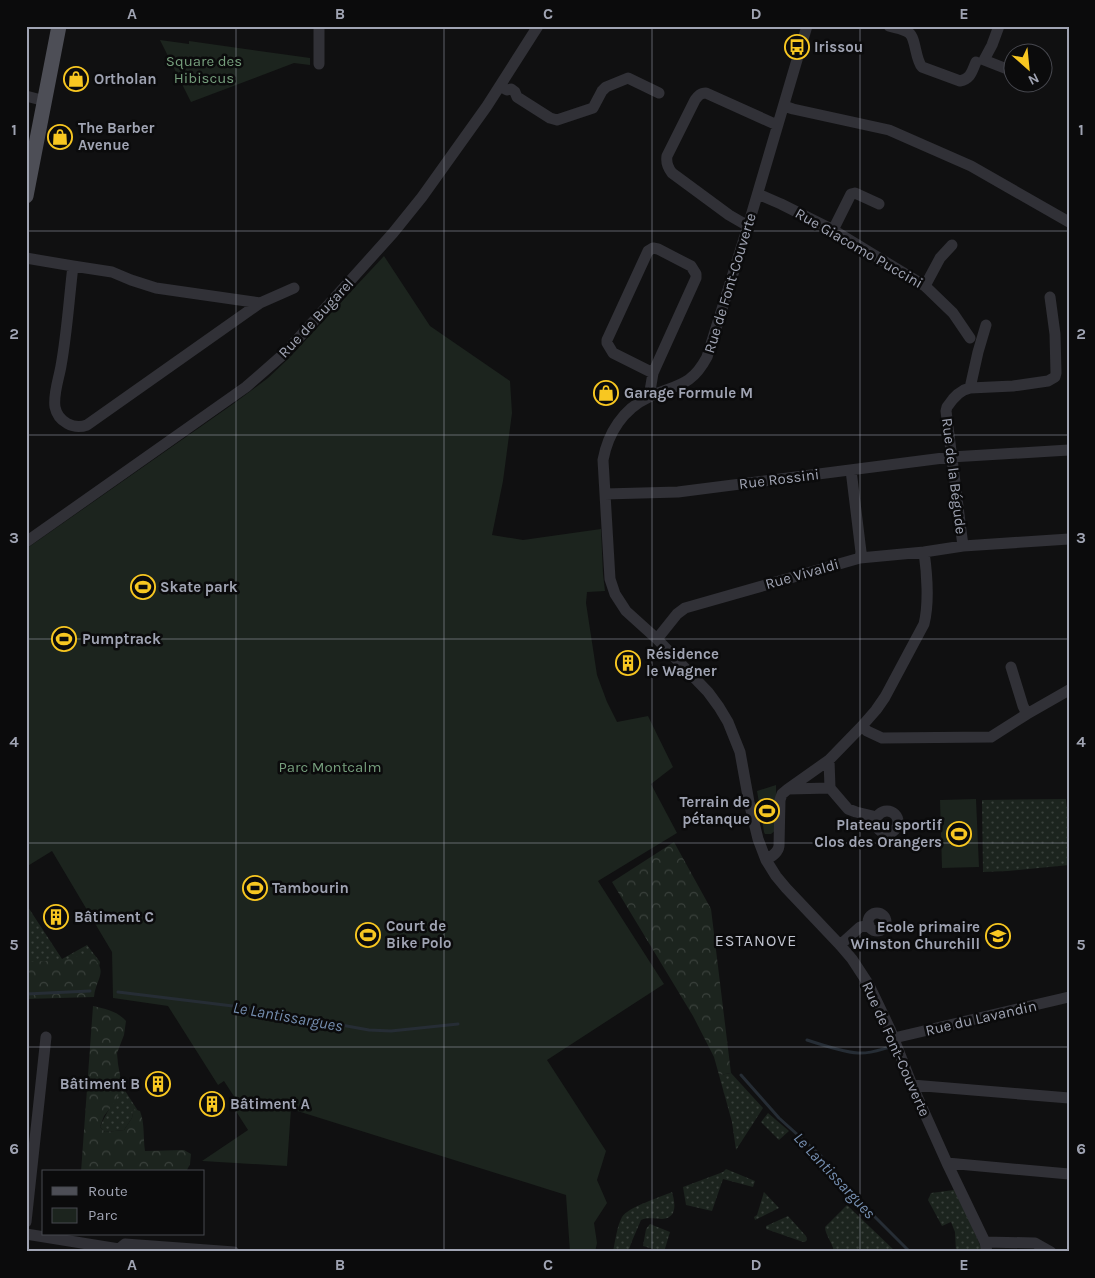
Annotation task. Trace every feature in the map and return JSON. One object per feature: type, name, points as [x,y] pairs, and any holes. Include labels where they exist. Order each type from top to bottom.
[{"type":"main road","points":[[26,196],[59,26]]},
{"type":"street","points":[[319,64],[320,26]]},
{"type":"street","name":"Rue de Bugarel","points":[[26,542],[246,387],[286,352],[399,226],[482,114],[504,88],[538,26]]},
{"type":"street","name":"Rue de Font-Couverte","points":[[807,26],[758,194],[707,358],[693,378],[635,405],[617,424],[606,446],[603,460],[610,579],[615,594],[626,611],[658,639],[708,692],[728,722],[740,752],[749,802],[758,839],[766,860],[786,888],[840,944],[870,985],[894,1038],[912,1085],[986,1247]]},
{"type":"street","points":[[889,26],[909,33],[912,36],[919,64],[922,67],[965,80],[970,77],[976,62]]},
{"type":"street","points":[[999,26],[984,60],[1002,67]]},
{"type":"street","points":[[504,88],[511,89],[517,97],[550,118],[557,120],[593,108],[606,87],[628,78],[659,93]]},
{"type":"street","points":[[748,226],[672,173],[669,170],[666,156],[695,100],[702,93],[706,93],[778,126]]},
{"type":"street","points":[[26,96],[45,101]]},
{"type":"street","points":[[784,106],[889,130],[967,164],[1069,222]]},
{"type":"street","points":[[833,230],[851,194],[856,193],[879,204]]},
{"type":"street","name":"Rue Giacomo Puccini","points":[[758,194],[833,230],[925,286],[953,313],[970,338]]},
{"type":"street","points":[[925,286],[940,258],[952,244]]},
{"type":"street","points":[[649,397],[653,373],[696,278],[696,274],[691,266],[658,248],[648,251],[607,340],[613,353],[653,373]]},
{"type":"street","points":[[26,258],[112,272],[156,288],[260,303]]},
{"type":"street","points":[[73,266],[62,364],[55,405],[56,411],[65,423],[82,427],[260,303],[294,288]]},
{"type":"street","points":[[986,325],[970,388],[1013,386],[1048,381],[1056,373],[1055,334],[1050,297]]},
{"type":"street","name":"Rue de la Bégude","points":[[963,546],[946,411],[958,394],[970,388]]},
{"type":"street","name":"Rue Rossini","points":[[605,494],[678,492],[951,457],[1069,450]]},
{"type":"street","points":[[851,470],[861,552],[860,558]]},
{"type":"street","name":"Rue Vivaldi","points":[[658,639],[677,614],[685,608],[860,558],[963,546],[1069,539]]},
{"type":"street","points":[[766,860],[780,846],[780,800],[782,794],[829,760],[862,726],[885,697],[924,624],[926,616],[926,568],[924,552]]},
{"type":"street","points":[[1011,667],[1027,714]]},
{"type":"street","points":[[862,726],[867,732],[882,738],[991,737],[1069,690]]},
{"type":"street","points":[[829,760],[830,788],[848,809],[877,817]]},
{"type":"street","points":[[788,789],[830,788]]},
{"type":"street","points":[[840,944],[860,927],[868,924]]},
{"type":"street","name":"Rue du Lavandin","points":[[894,1038],[1069,997]]},
{"type":"street","points":[[26,1222],[46,1037]]},
{"type":"street","points":[[912,1085],[1069,1098]]},
{"type":"street","points":[[947,1163],[1069,1174]]},
{"type":"street","points":[[26,1234],[116,1250],[125,1244],[234,1252]]},
{"type":"street","points":[[986,1247],[1035,1243],[1051,1252]]},
{"type":"green space","name":"Square des Hibiscus","points":[[160,40],[189,44],[189,41],[310,58],[310,65],[294,63],[191,102]]},
{"type":"green space","name":"Parc Montcalm","points":[[384,256],[430,326],[510,381],[512,413],[503,481],[492,535],[523,540],[601,529],[605,591],[587,592],[586,603],[597,675],[617,722],[648,716],[673,767],[651,784],[677,833],[598,881],[664,984],[547,1060],[606,1151],[597,1180],[607,1203],[594,1223],[597,1243],[595,1252],[570,1252],[566,1195],[291,1109],[287,1166],[202,1161],[248,1130],[232,1105],[237,1101],[224,1081],[218,1085],[168,1006],[113,998],[112,952],[52,851],[26,867],[26,549],[268,378]]},
{"type":"green space","points":[[776,785],[776,830],[771,834],[765,834],[757,791]]},
{"type":"green space","name":"Plateau sportif Clos des Orangers","points":[[976,799],[979,867],[942,868],[940,800]]},
{"type":"green space","points":[[1066,799],[1069,829],[1069,865],[983,872],[982,800]]},
{"type":"green space","points":[[674,842],[711,909],[731,1073],[719,1075],[714,1057],[693,1016],[612,882]]},
{"type":"green space","points":[[26,904],[62,959],[87,945],[100,962],[95,988],[26,990]]},
{"type":"green space","points":[[81,955],[90,955],[101,970],[94,997],[26,999],[26,962],[65,960]]},
{"type":"green space","points":[[93,1006],[107,1009],[126,1021],[124,1035],[117,1053],[122,1086],[114,1103],[104,1116],[100,1127],[105,1132],[124,1130],[132,1118],[133,1109],[140,1111],[145,1151],[184,1150],[191,1154],[187,1170],[81,1170]]},
{"type":"green space","points":[[731,1073],[763,1108],[736,1150],[732,1122],[719,1075]]},
{"type":"green space","points":[[122,1086],[138,1111],[133,1110],[132,1118],[124,1130],[105,1132],[100,1127]]},
{"type":"green space","points":[[768,1113],[789,1131],[779,1140],[761,1122]]},
{"type":"green space","points":[[726,1169],[755,1181],[753,1187],[723,1179],[712,1211],[686,1205],[683,1187],[723,1172]]},
{"type":"green space","points":[[954,1190],[983,1252],[956,1252],[955,1232],[951,1222],[942,1226],[928,1200],[931,1193]]},
{"type":"green space","points":[[672,1192],[674,1209],[671,1216],[662,1219],[649,1218],[641,1220],[628,1252],[613,1252],[616,1234],[625,1213]]},
{"type":"green space","points":[[764,1192],[779,1208],[755,1220],[754,1217],[757,1215]]},
{"type":"green space","points":[[847,1205],[896,1252],[834,1252],[825,1227]]},
{"type":"green space","points":[[788,1216],[806,1236],[807,1240],[805,1242],[766,1229],[766,1226]]},
{"type":"green space","points":[[650,1224],[670,1232],[664,1252],[643,1246],[646,1229]]},
{"type":"waterway","name":"Le Lantissargues","points":[[26,994],[90,991]]},
{"type":"waterway","name":"Le Lantissargues","points":[[118,992],[241,1007],[369,1030],[391,1031],[458,1024]]},
{"type":"waterway","points":[[807,1040],[839,1050],[858,1053],[890,1047]]},
{"type":"waterway","name":"Le Lantissargues","points":[[741,1075],[779,1118],[820,1155],[852,1196],[910,1252]]},
{"type":"place","name":"Irissou","points":[[797,47]]},
{"type":"place","name":"Ortholan","points":[[76,79]]},
{"type":"place","name":"The Barber Avenue","points":[[60,137]]},
{"type":"place","name":"Garage Formule M","points":[[606,393]]},
{"type":"place","name":"Skate park","points":[[143,587]]},
{"type":"place","name":"Pumptrack","points":[[64,639]]},
{"type":"place","name":"Résidence le Wagner","points":[[628,663]]},
{"type":"place","name":"Terrain de pétanque","points":[[767,811]]},
{"type":"place","name":"Plateau sportif Clos des Orangers","points":[[959,834]]},
{"type":"place","name":"Tambourin","points":[[255,888]]},
{"type":"place","name":"Bâtiment C","points":[[56,917]]},
{"type":"place","name":"Court de Bike Polo","points":[[368,935]]},
{"type":"place","name":"Ecole primaire Winston Churchill","points":[[998,936]]},
{"type":"place","name":"Bâtiment B","points":[[158,1084]]},
{"type":"place","name":"Bâtiment A","points":[[212,1104]]},
{"type":"district","name":"ESTANOVE","points":[[756,940]]}]
